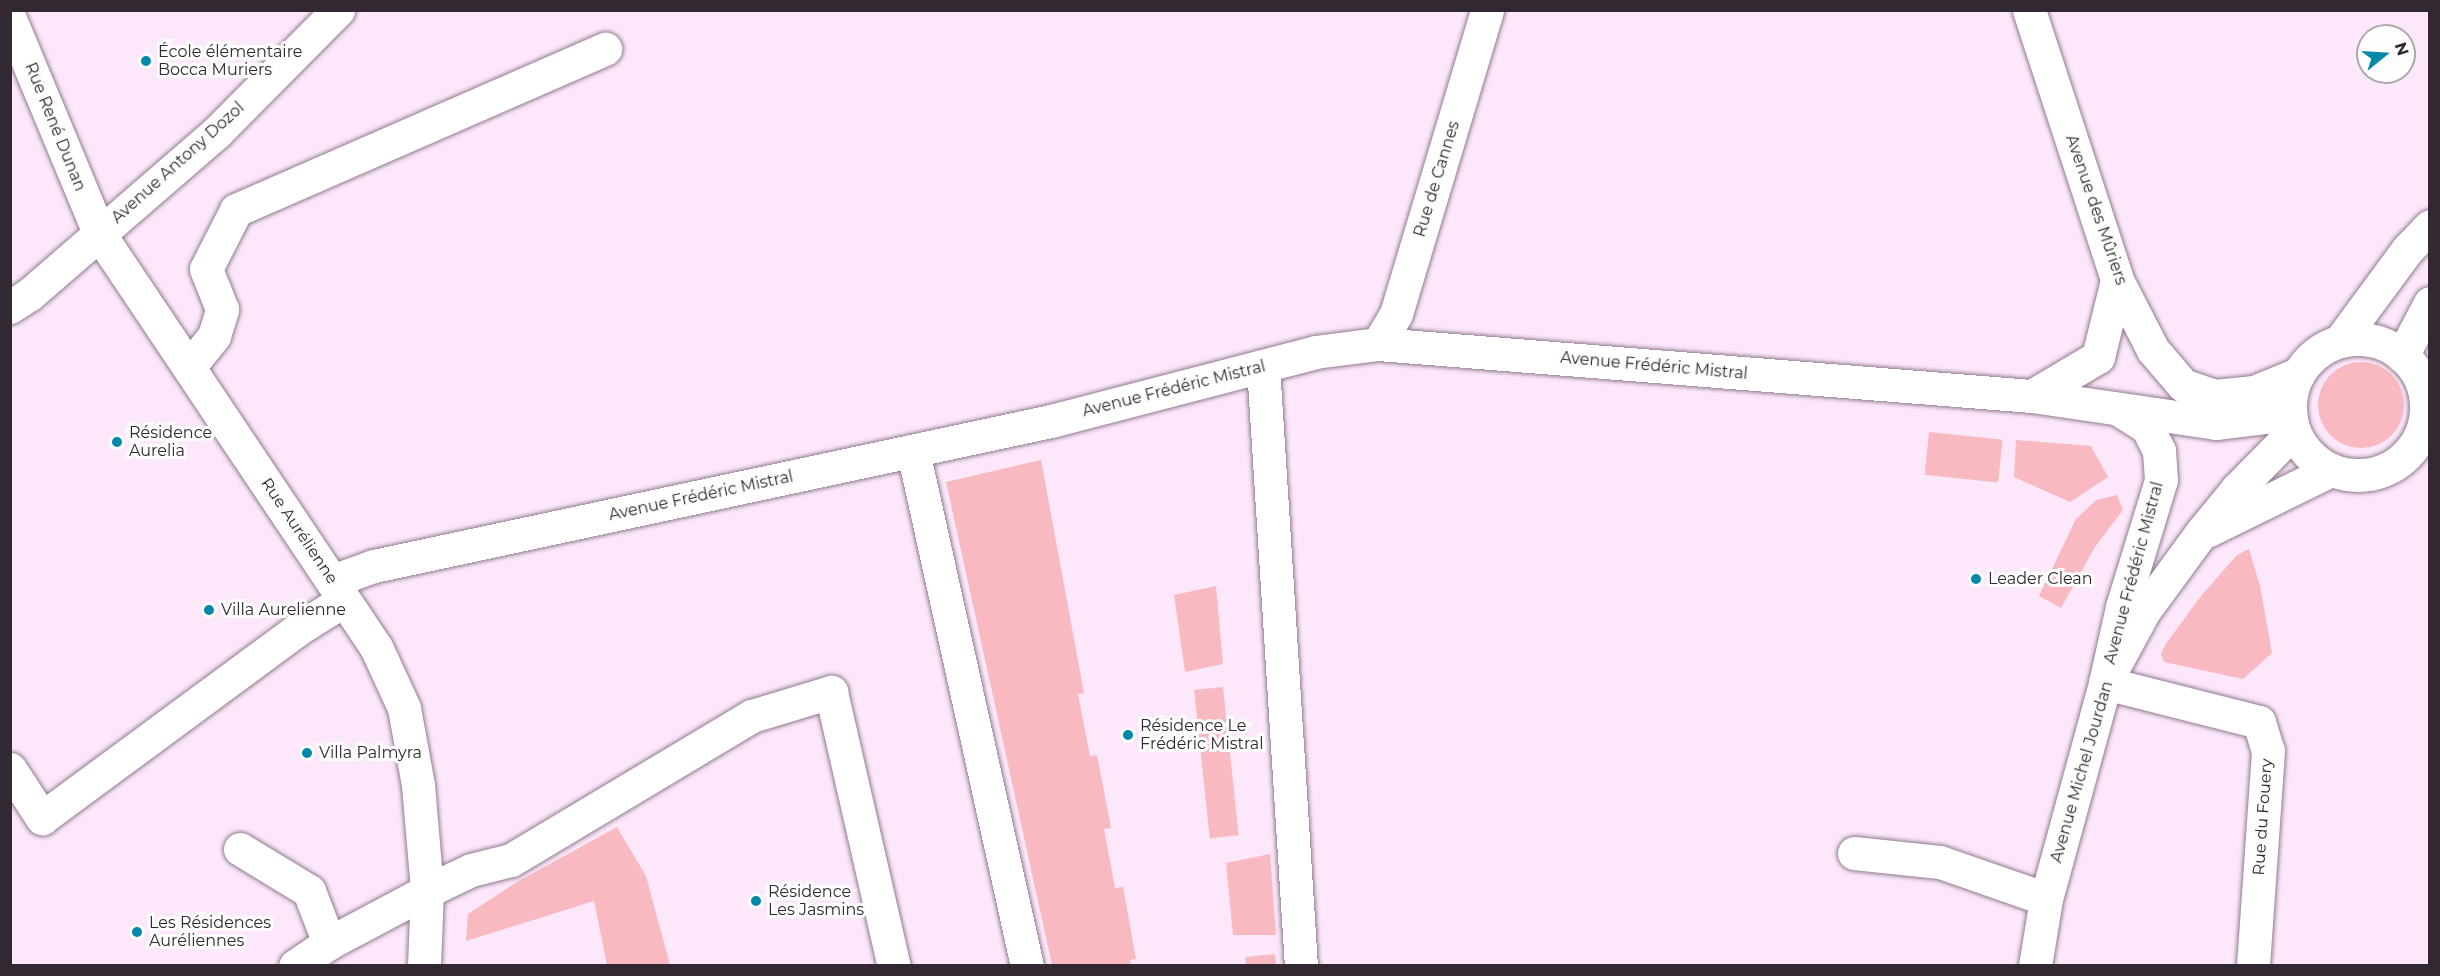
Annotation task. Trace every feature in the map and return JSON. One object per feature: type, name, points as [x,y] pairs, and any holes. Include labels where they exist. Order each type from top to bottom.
[{"type":"street","name":"Avenue Antony Dozol","points":[[10,307],[30,294],[217,132],[338,10]]},
{"type":"street","name":"Rue de Cannes","points":[[1378,344],[1396,314],[1487,10]]},
{"type":"street","name":"Avenue des Mûriers","points":[[2029,10],[2117,280],[2153,350],[2183,385],[2215,396],[2254,392],[2298,374]]},
{"type":"street","name":"Rue René Dunan","points":[[10,19],[99,235]]},
{"type":"street","points":[[189,367],[214,336],[222,309],[206,269],[236,210],[605,49]]},
{"type":"street","points":[[2340,342],[2407,250],[2430,226]]},
{"type":"street","name":"Rue Aurélienne","points":[[99,235],[376,647],[404,708],[418,785],[427,891],[424,966]]},
{"type":"street","points":[[2032,396],[2098,357],[2117,280]]},
{"type":"street","points":[[2390,468],[2412,447],[2425,420],[2425,400],[2417,373],[2430,303]]},
{"type":"street","points":[[2417,373],[2383,344],[2362,339],[2340,342],[2324,349],[2309,360],[2298,374],[2291,393],[2292,423],[2309,454],[2331,470],[2351,475],[2371,474],[2390,468],[2430,463]]},
{"type":"street","name":"Avenue Frédéric Mistral","points":[[10,769],[42,818],[298,629],[338,591],[374,566],[1051,421],[1315,352],[1378,344],[2032,396],[2216,423],[2292,423]]},
{"type":"street","points":[[1263,366],[1301,966]]},
{"type":"street","name":"Avenue Frédéric Mistral","points":[[2104,683],[2122,607],[2161,480],[2159,451],[2147,427],[2118,409]]},
{"type":"street","name":"Avenue Michel Jourdan","points":[[2035,966],[2046,899],[2104,683],[2144,611],[2201,533],[2292,423]]},
{"type":"street","points":[[913,451],[1028,966]]},
{"type":"street","name":"Avenue Michel Jourdan","points":[[2201,533],[2331,470]]},
{"type":"street","name":"Rue du Fouery","points":[[2104,683],[2259,722],[2268,751],[2253,966]]},
{"type":"street","points":[[295,966],[329,943],[427,891],[471,870],[511,860],[752,716],[831,692],[894,966]]},
{"type":"street","points":[[240,849],[309,891],[329,943]]},
{"type":"street","points":[[1854,853],[1940,862],[2046,899]]},
{"type":"shaded area","points":[[2361,362],[2377,366],[2391,375],[2400,389],[2404,405],[2400,421],[2391,435],[2377,444],[2361,448],[2345,444],[2331,435],[2322,421],[2318,405],[2322,389],[2331,375],[2345,366]]},
{"type":"shaded area","points":[[1929,432],[2003,440],[1998,482],[1925,475]]},
{"type":"shaded area","points":[[2016,440],[2091,446],[2108,477],[2070,502],[2014,477]]},
{"type":"shaded area","points":[[1041,460],[1084,693],[1078,694],[1090,756],[1097,755],[1111,828],[1104,829],[1115,888],[1123,887],[1136,959],[1130,960],[1131,965],[1052,965],[946,482]]},
{"type":"shaded area","points":[[2117,495],[2123,510],[2095,547],[2061,608],[2039,596],[2076,519],[2096,500]]},
{"type":"shaded area","points":[[2249,549],[2260,586],[2272,653],[2243,679],[2164,662],[2161,654],[2165,645],[2201,596],[2237,555]]},
{"type":"shaded area","points":[[1216,586],[1223,664],[1185,672],[1174,595]]},
{"type":"shaded area","points":[[1223,687],[1239,835],[1210,838],[1194,690]]},
{"type":"shaded area","points":[[617,827],[646,876],[670,965],[607,965],[594,901],[466,941],[468,914],[517,882]]},
{"type":"shaded area","points":[[1270,854],[1276,935],[1233,935],[1226,863]]},
{"type":"shaded area","points":[[1275,954],[1276,965],[1246,965],[1245,957]]},
{"type":"place","name":"École élémentaire Bocca Muriers","points":[[146,61]]},
{"type":"place","name":"Résidence Aurelia","points":[[117,442]]},
{"type":"place","name":"Leader Clean","points":[[1976,579]]},
{"type":"place","name":"Villa Aurelienne","points":[[209,610]]},
{"type":"place","name":"Résidence Le Frédéric Mistral","points":[[1128,735]]},
{"type":"place","name":"Villa Palmyra","points":[[307,753]]},
{"type":"place","name":"Résidence Les Jasmins","points":[[756,901]]},
{"type":"place","name":"Les Résidences Auréliennes","points":[[137,932]]}]
